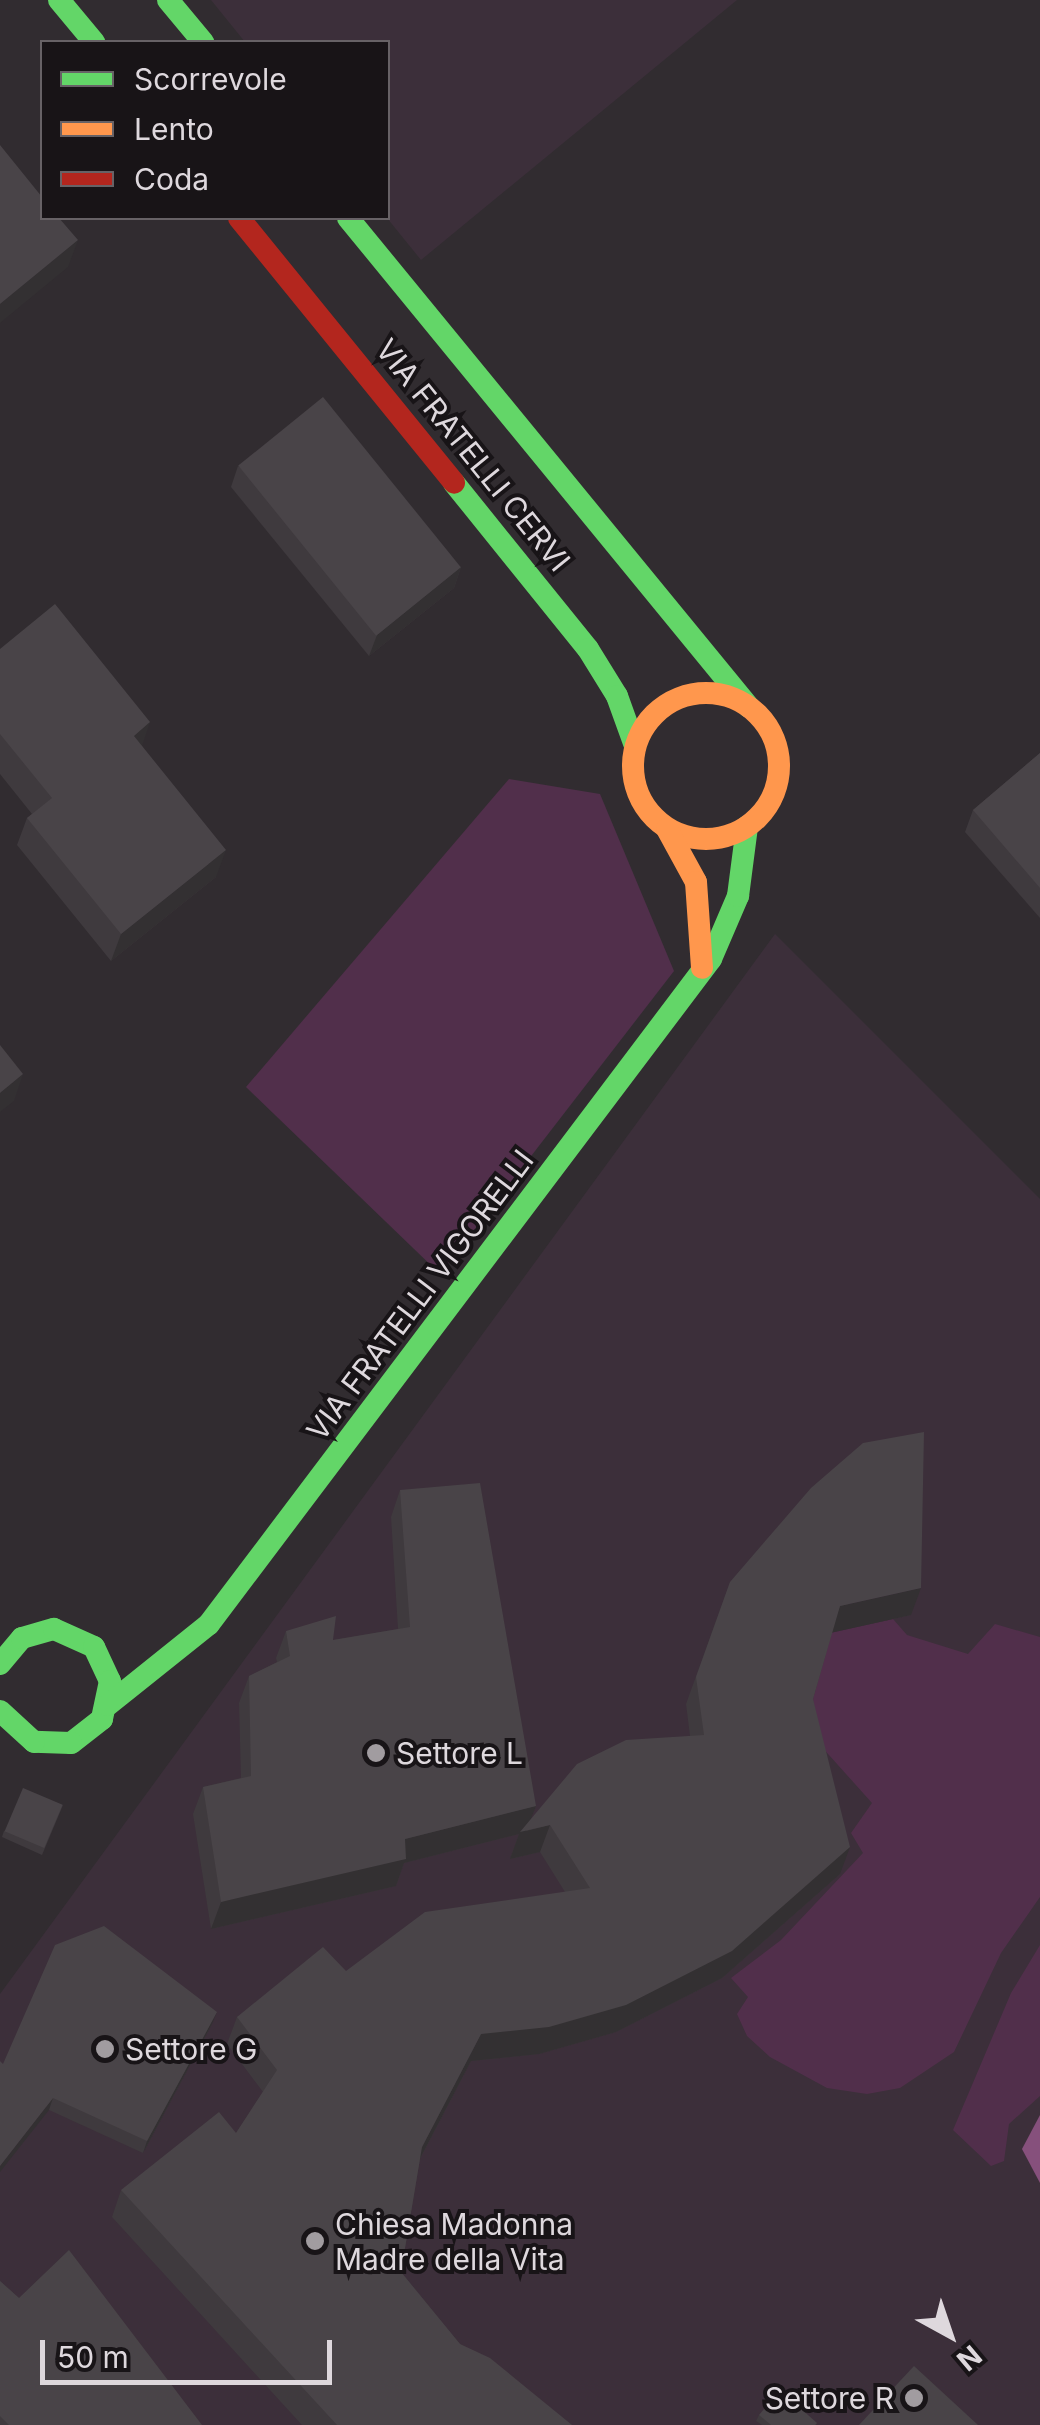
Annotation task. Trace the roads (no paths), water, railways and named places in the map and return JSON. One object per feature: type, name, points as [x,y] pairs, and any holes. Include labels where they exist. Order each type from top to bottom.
[{"type":"street","points":[[59,0],[92,40]]},
{"type":"street","points":[[168,0],[201,40]]},
{"type":"street","name":"VIA FRATELLI CERVI","points":[[241,220],[588,649],[617,696],[635,746]]},
{"type":"street","name":"VIA FRATELLI CERVI","points":[[350,220],[749,707]]},
{"type":"street","points":[[667,830],[708,840],[747,827],[770,802],[779,763],[767,726],[749,707],[712,693],[692,694],[656,712],[635,746],[634,784],[642,804],[667,830],[696,882],[702,970]]},
{"type":"street","name":"VIA FRATELLI VIGORELLI","points":[[48,1745],[80,1738],[108,1706],[208,1624],[702,970],[736,904],[747,827]]},
{"type":"street","points":[[0,1664],[13,1645],[43,1630],[76,1634],[94,1647],[124,1658],[178,1650]]},
{"type":"street","points":[[94,1647],[110,1680],[108,1706]]},
{"type":"street","points":[[1,1714],[21,1737],[48,1745]]},
{"type":"street","points":[[1,1714],[11,1753],[48,1745]]},
{"type":"place","name":"Settore L","points":[[376,1753]]},
{"type":"place","name":"Settore G","points":[[105,2049]]},
{"type":"place","name":"Chiesa Madonna Madre della Vita","points":[[315,2241]]},
{"type":"place","name":"Settore R","points":[[914,2398]]}]
